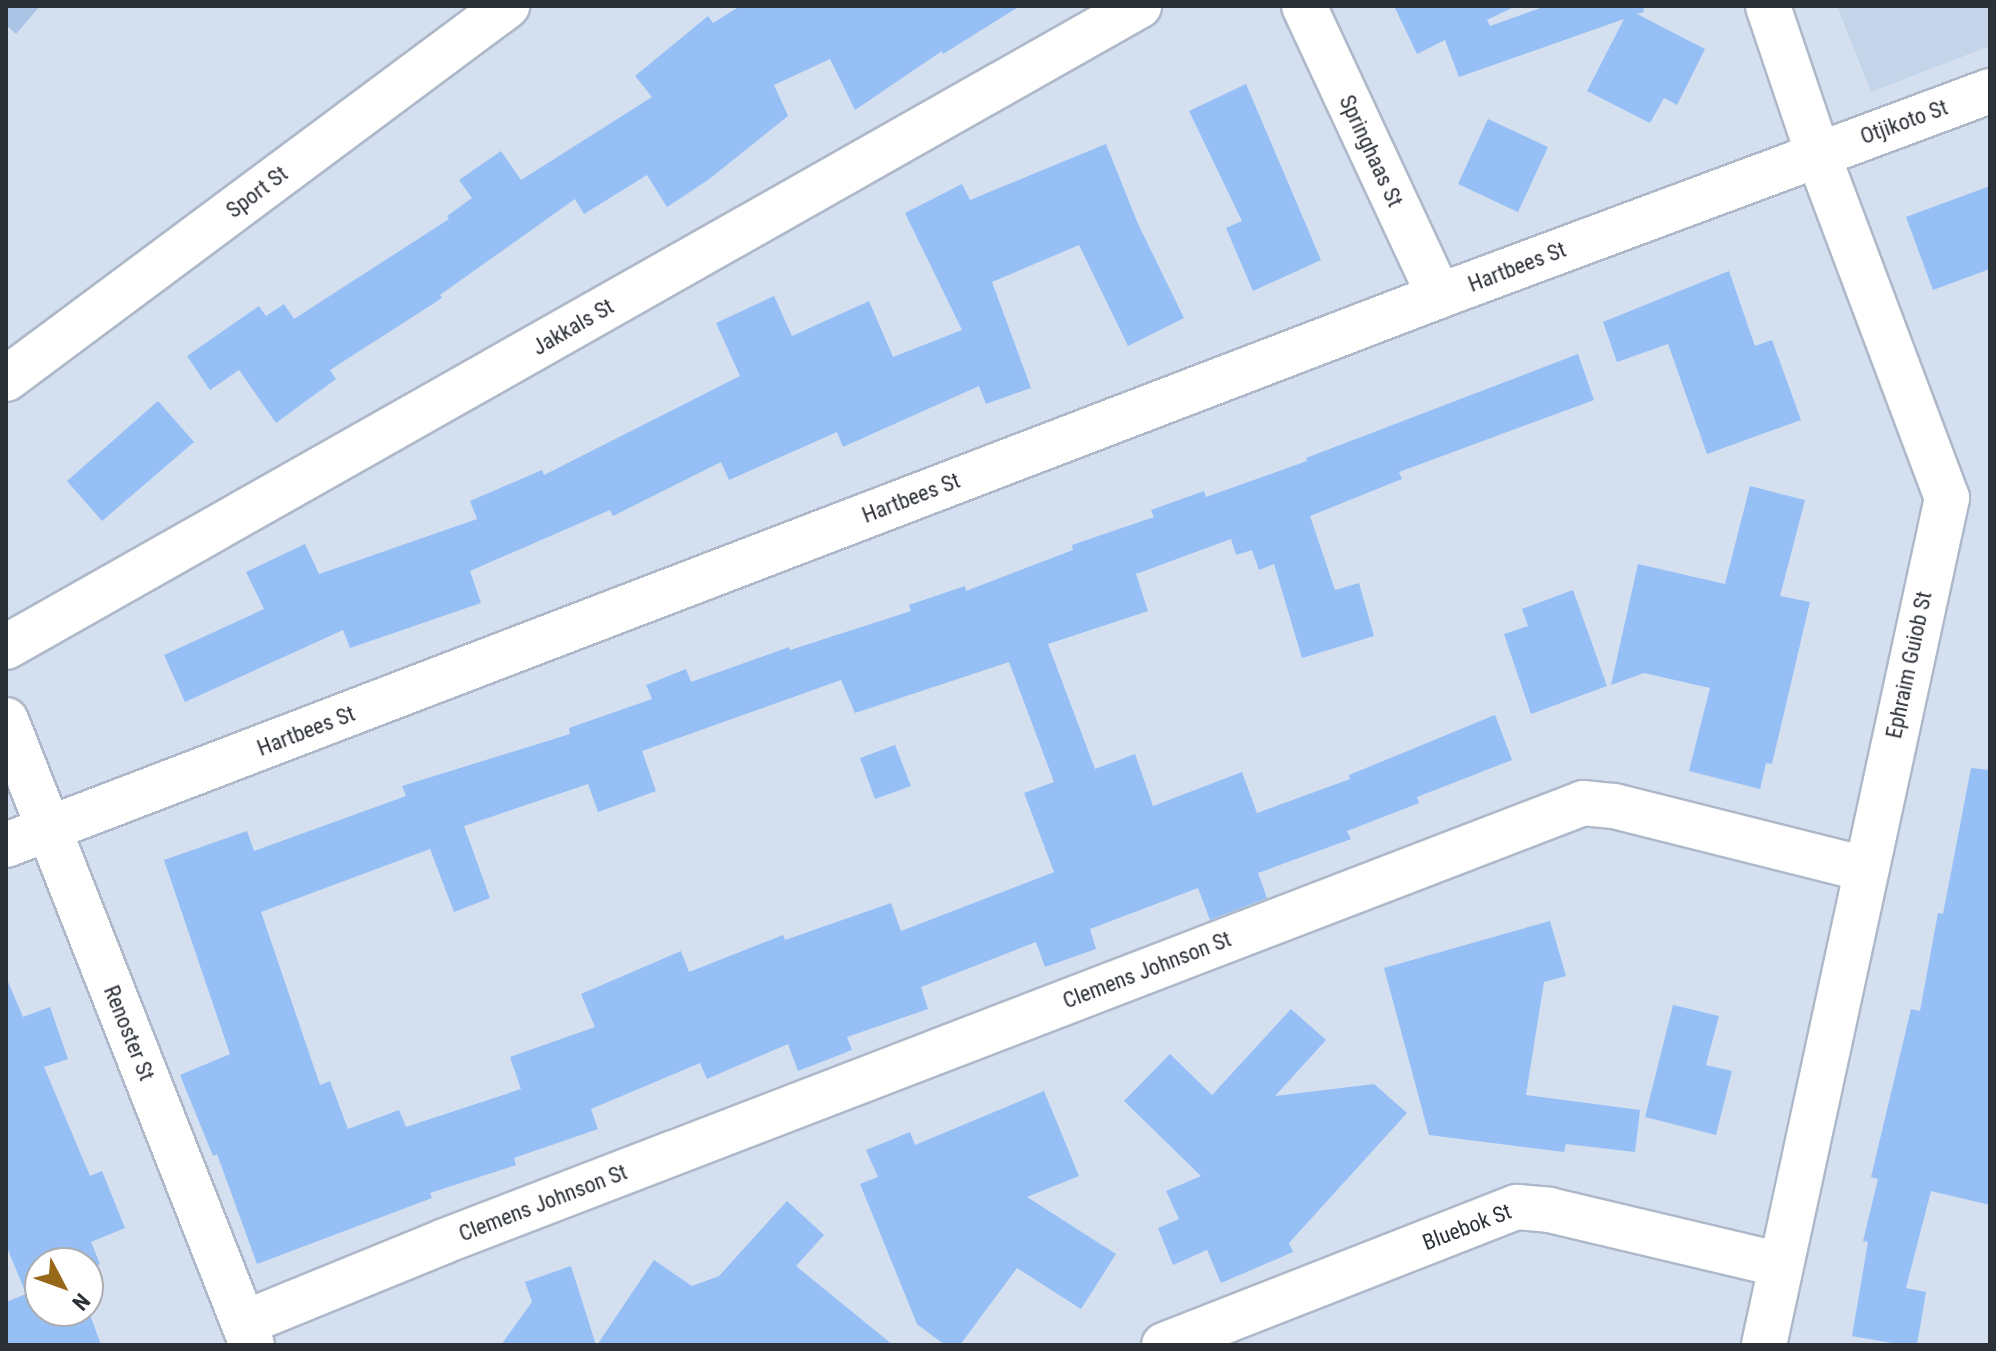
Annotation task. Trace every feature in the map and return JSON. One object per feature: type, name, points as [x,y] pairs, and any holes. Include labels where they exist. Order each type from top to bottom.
[{"type":"street","name":"Sport St","points":[[6,379],[507,6]]},
{"type":"street","name":"Jakkals St","points":[[6,647],[1139,6]]},
{"type":"street","name":"Springhaas St","points":[[1304,6],[1439,296]]},
{"type":"street","name":"Ephraim Guiob St","points":[[1764,1345],[1947,498],[1818,154],[1768,6]]},
{"type":"street","name":"Otjikoto St","points":[[1818,154],[1990,91]]},
{"type":"street","name":"Hartbees St","points":[[6,845],[1818,154]]},
{"type":"street","name":"Renoster St","points":[[6,720],[248,1334]]},
{"type":"street","name":"Clemens Johnson St","points":[[248,1334],[442,1242],[1583,803],[1614,806],[1865,869]]},
{"type":"street","name":"Bluebok St","points":[[1164,1345],[1517,1207],[1549,1210],[1781,1265]]},
{"type":"shaded area","points":[[6,6],[40,6],[16,34],[6,25]]},
{"type":"shaded area","points":[[1837,6],[1990,6],[1990,46],[1871,92]]},
{"type":"building","points":[[740,6],[1020,6],[943,54],[942,51],[855,110],[830,59],[774,85],[788,116],[708,180],[667,207],[647,175],[584,214],[575,199],[440,295],[442,298],[330,370],[336,379],[276,423],[239,370],[210,390],[187,356],[259,306],[266,316],[284,304],[294,319],[449,219],[447,216],[472,198],[459,180],[501,151],[521,180],[652,97],[635,76],[708,16],[713,23]]},
{"type":"building","points":[[1394,6],[1516,6],[1487,20],[1490,26],[1546,6],[1643,6],[1644,12],[1637,14],[1705,49],[1677,105],[1664,98],[1650,123],[1587,91],[1624,19],[1459,77],[1445,40],[1417,54]]},
{"type":"building","points":[[1246,84],[1321,260],[1253,291],[1226,228],[1242,221],[1189,111]]},
{"type":"building","points":[[1488,119],[1548,147],[1518,212],[1458,184]]},
{"type":"building","points":[[1106,144],[1138,224],[1184,318],[1128,346],[1079,245],[992,282],[1031,388],[986,404],[979,386],[843,447],[837,432],[729,480],[721,462],[613,516],[610,510],[470,571],[481,603],[350,648],[343,630],[185,702],[164,655],[264,609],[246,572],[305,544],[319,574],[477,519],[470,501],[542,470],[544,475],[740,376],[716,323],[774,296],[792,336],[869,301],[893,357],[962,330],[905,213],[962,184],[970,200]]},
{"type":"building","points":[[1990,186],[1990,269],[1933,290],[1906,217]]},
{"type":"building","points":[[1729,271],[1755,346],[1772,340],[1801,420],[1707,454],[1668,344],[1617,362],[1603,322]]},
{"type":"building","points":[[1578,354],[1594,400],[1399,472],[1402,479],[1310,516],[1335,590],[1359,583],[1374,636],[1302,658],[1274,564],[1259,570],[1252,550],[1236,555],[1231,539],[1136,574],[1148,611],[1048,644],[1095,769],[1135,754],[1153,806],[1242,772],[1257,813],[1350,779],[1349,775],[1495,715],[1512,760],[1417,797],[1419,803],[1347,831],[1351,839],[1258,873],[1267,898],[1210,920],[1198,888],[1090,929],[1096,949],[1045,967],[1036,942],[921,987],[928,1009],[847,1037],[852,1050],[798,1071],[788,1044],[707,1079],[700,1063],[591,1109],[598,1129],[514,1158],[516,1165],[430,1193],[432,1198],[257,1264],[217,1154],[213,1156],[180,1075],[230,1054],[164,860],[247,831],[254,851],[406,796],[402,786],[570,734],[569,728],[652,699],[646,685],[686,669],[691,682],[789,647],[790,650],[911,611],[909,605],[965,586],[966,591],[1073,550],[1072,545],[1154,517],[1151,510],[1204,491],[1206,497],[1307,461],[1306,458]],"holes":[[[1009,662],[1054,782],[1024,793],[1054,872],[901,931],[891,903],[785,940],[783,935],[689,972],[681,951],[581,994],[595,1027],[510,1057],[521,1089],[406,1127],[399,1110],[348,1129],[330,1081],[320,1085],[261,912],[430,849],[454,912],[490,898],[464,826],[588,784],[598,812],[656,791],[642,751],[841,680],[855,713]]]},
{"type":"building","points":[[158,401],[194,442],[102,521],[67,481]]},
{"type":"building","points":[[1750,486],[1805,500],[1780,596],[1810,602],[1772,764],[1766,763],[1760,789],[1689,771],[1710,688],[1644,673],[1611,685],[1638,564],[1725,584]]},
{"type":"building","points":[[1573,590],[1607,686],[1531,714],[1504,634],[1528,626],[1522,609]]},
{"type":"building","points":[[895,745],[911,786],[875,799],[860,758]]},
{"type":"building","points":[[1971,768],[1990,770],[1990,1205],[1931,1191],[1906,1288],[1926,1292],[1917,1345],[1903,1345],[1852,1336],[1868,1242],[1863,1241],[1878,1179],[1871,1177],[1911,1009],[1920,1011],[1938,913],[1943,914]]},
{"type":"building","points":[[1550,921],[1566,976],[1544,982],[1526,1095],[1640,1110],[1635,1152],[1566,1144],[1564,1152],[1429,1135],[1384,968]]},
{"type":"building","points":[[6,977],[23,1017],[50,1007],[68,1059],[44,1067],[90,1176],[102,1171],[125,1228],[91,1242],[93,1247],[24,1247],[24,1289],[6,1245]]},
{"type":"building","points":[[1673,1005],[1719,1016],[1706,1065],[1732,1071],[1716,1135],[1645,1117]]},
{"type":"building","points":[[1291,1009],[1326,1040],[1275,1096],[1374,1084],[1407,1113],[1289,1243],[1293,1252],[1221,1283],[1207,1250],[1173,1265],[1158,1228],[1179,1219],[1166,1191],[1201,1176],[1124,1101],[1170,1054],[1212,1095]]},
{"type":"building","points":[[1044,1091],[1079,1176],[1027,1197],[1116,1254],[1081,1309],[1017,1268],[960,1345],[945,1345],[917,1324],[860,1184],[878,1177],[866,1150],[910,1132],[915,1145]]},
{"type":"building","points":[[787,1201],[824,1235],[796,1266],[893,1345],[597,1345],[654,1260],[692,1286],[719,1276]]},
{"type":"building","points":[[571,1266],[596,1345],[501,1345],[532,1302],[525,1282]]},
{"type":"building","points":[[24,1295],[24,1327],[94,1327],[101,1345],[6,1345],[6,1302]]}]
